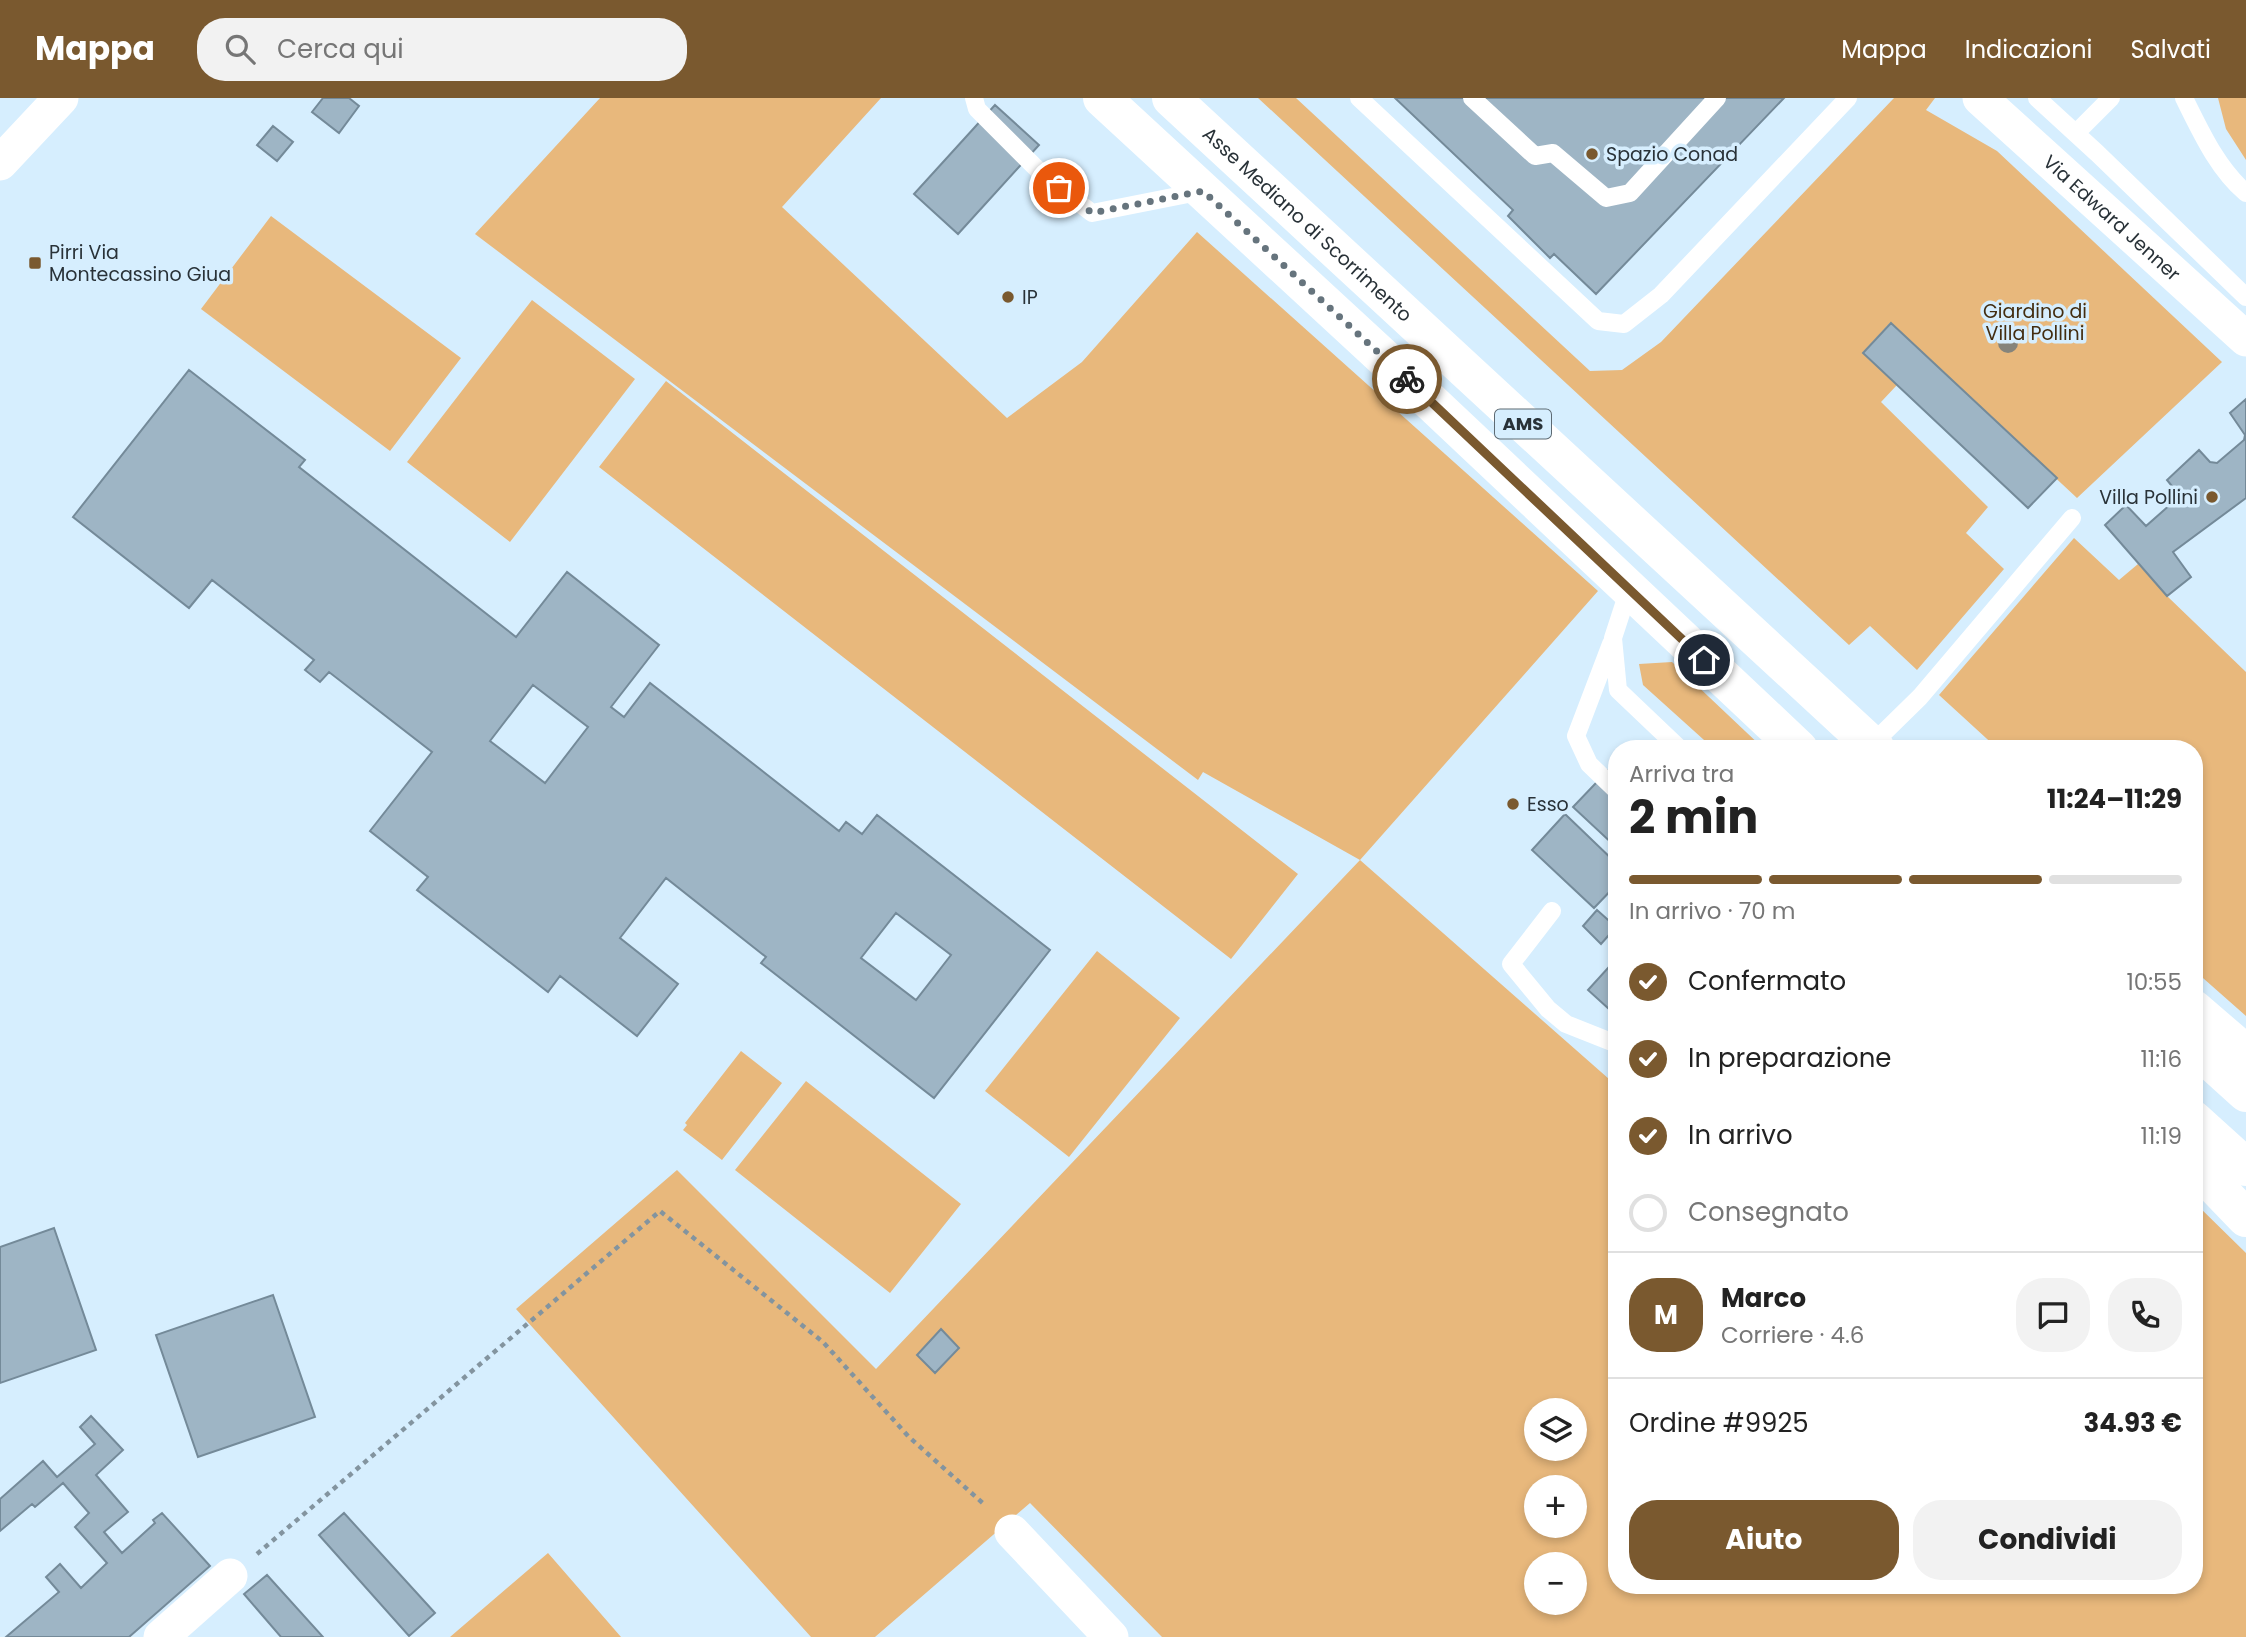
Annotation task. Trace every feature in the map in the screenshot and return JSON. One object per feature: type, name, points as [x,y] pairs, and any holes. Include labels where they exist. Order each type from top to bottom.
[{"type":"highway","name":"AMS","points":[[1102,98],[1789,740]]},
{"type":"highway","name":"Asse Mediano di Scorrimento","points":[[1171,98],[1866,740]]},
{"type":"highway","points":[[2203,1017],[2246,1054]]},
{"type":"highway","points":[[2203,1054],[2246,1093]]},
{"type":"highway","points":[[2203,1128],[2246,1167]]},
{"type":"highway","points":[[2203,1174],[2246,1219]]},
{"type":"street","points":[[7,146],[61,98]]},
{"type":"street","name":"Via Edward Jenner","points":[[1980,98],[2246,339]]},
{"type":"street","points":[[1012,1532],[1111,1637]]},
{"type":"street","points":[[161,1637],[230,1576]]},
{"type":"lane","points":[[974,98],[977,109],[1043,175],[1092,213],[1203,191]]},
{"type":"lane","points":[[1359,98],[1598,321],[1624,324],[1661,295],[1844,100]]},
{"type":"lane","points":[[1472,98],[1535,156],[1553,152],[1606,198],[1630,193],[1717,98]]},
{"type":"lane","points":[[2037,98],[2246,297]]},
{"type":"lane","points":[[2076,133],[2111,98]]},
{"type":"lane","points":[[2184,98],[2202,135],[2230,180],[2246,193]]},
{"type":"lane","points":[[1880,740],[2073,518]]},
{"type":"lane","points":[[1608,782],[1589,764],[1577,736],[1629,589]]},
{"type":"lane","points":[[1613,638],[1618,690],[1670,740]]},
{"type":"lane","points":[[1552,911],[1511,964],[1548,1009],[1566,1024],[1608,1041]]},
{"type":"path","points":[[230,1576],[660,1210],[823,1342],[909,1437],[968,1488],[1012,1532]]},
{"type":"green space","points":[[600,98],[881,98],[782,207],[1007,418],[1082,362],[1197,232],[1598,591],[1360,860],[1203,772],[1198,780],[475,234]]},
{"type":"green space","name":"Giardino di Villa Pollini","points":[[1258,98],[1296,98],[1590,371],[1622,370],[1661,342],[1894,98],[1935,98],[1926,110],[1997,151],[2222,362],[2077,498],[1890,323],[1863,352],[1897,385],[1881,402],[1988,507],[1966,533],[2004,569],[1917,670],[1870,626],[1849,645]]},
{"type":"green space","points":[[2218,98],[2246,98],[2246,160],[2226,129]]},
{"type":"green space","points":[[271,216],[461,358],[390,451],[201,309]]},
{"type":"green space","points":[[532,300],[635,379],[510,542],[407,462]]},
{"type":"green space","points":[[666,381],[1298,874],[1231,959],[599,467]]},
{"type":"green space","points":[[2074,538],[2119,580],[2138,564],[2167,596],[2246,672],[2246,1016],[2203,978],[2203,740],[1988,740],[1939,695]]},
{"type":"green space","points":[[1672,662],[1754,740],[1704,740],[1643,685],[1639,664]]},
{"type":"green space","points":[[1360,860],[1608,1078],[1608,1594],[2203,1594],[2203,1211],[2246,1253],[2246,1637],[1162,1637],[1030,1503],[875,1637],[811,1637],[516,1309],[677,1170],[876,1369]]},
{"type":"green space","points":[[1097,951],[1180,1018],[1069,1157],[985,1091]]},
{"type":"green space","points":[[741,1051],[782,1083],[722,1160],[683,1130],[687,1125],[685,1123]]},
{"type":"green space","points":[[806,1081],[961,1204],[890,1293],[735,1170]]},
{"type":"green space","points":[[548,1553],[621,1637],[450,1637]]},
{"type":"building","points":[[323,98],[349,98],[359,106],[339,133],[312,112]]},
{"type":"building","name":"Spazio Conad","points":[[1395,98],[1784,98],[1596,294],[1554,254],[1550,258],[1508,216],[1513,210]]},
{"type":"building","points":[[995,105],[1039,145],[958,234],[914,194]]},
{"type":"building","points":[[273,126],[293,142],[277,161],[257,145]]},
{"type":"building","points":[[1891,323],[2057,478],[2028,508],[1863,353]]},
{"type":"building","points":[[189,370],[305,460],[299,467],[516,637],[567,572],[659,645],[611,707],[624,717],[650,683],[839,831],[846,822],[862,834],[877,815],[1050,950],[934,1098],[761,963],[766,957],[666,878],[620,938],[678,984],[637,1036],[560,976],[548,992],[417,890],[428,877],[370,831],[432,752],[329,672],[320,682],[305,670],[314,660],[212,580],[189,608],[73,517]],"holes":[[[533,685],[588,727],[545,783],[490,741]],[[896,913],[951,955],[916,1000],[861,958]]]},
{"type":"building","name":"Villa Pollini","points":[[2246,399],[2246,498],[2173,552],[2191,577],[2167,596],[2105,525],[2126,505],[2146,526],[2180,496],[2167,480],[2199,450],[2210,462],[2217,463],[2244,440],[2245,435],[2230,413]]},
{"type":"building","points":[[1608,770],[1608,840],[1573,807]]},
{"type":"building","points":[[1565,814],[1608,855],[1608,893],[1594,908],[1532,850]]},
{"type":"building","points":[[1597,910],[1608,920],[1608,936],[1601,944],[1583,926]]},
{"type":"building","points":[[1608,968],[1608,1008],[1588,990]]},
{"type":"building","points":[[54,1228],[96,1350],[0,1383],[0,1247]]},
{"type":"building","points":[[273,1295],[315,1417],[198,1457],[156,1335]]},
{"type":"building","points":[[941,1329],[959,1348],[935,1373],[917,1355]]},
{"type":"building","points":[[91,1416],[123,1450],[96,1475],[128,1512],[104,1532],[122,1553],[155,1523],[153,1520],[162,1513],[210,1566],[129,1637],[6,1637],[59,1592],[46,1577],[60,1564],[81,1588],[107,1563],[75,1527],[89,1513],[63,1483],[35,1507],[32,1504],[0,1531],[0,1499],[43,1461],[57,1477],[95,1444],[80,1427]]},
{"type":"building","points":[[344,1513],[435,1613],[409,1636],[319,1535]]},
{"type":"building","points":[[267,1575],[323,1637],[281,1637],[244,1594]]},
{"type":"way so far","points":[[1059,188],[1092,213],[1203,191],[1407,379]]},
{"type":"place","name":"Spazio Conad","points":[[1592,154]]},
{"type":"place","name":"Pirri Via Montecassino Giua","points":[[35,263]]},
{"type":"place","name":"IP","points":[[1008,297]]},
{"type":"place","name":"Villa Pollini","points":[[2212,497]]},
{"type":"place","name":"Esso","points":[[1513,804]]},
{"type":"route","points":[[1407,379],[1704,660]]}]
